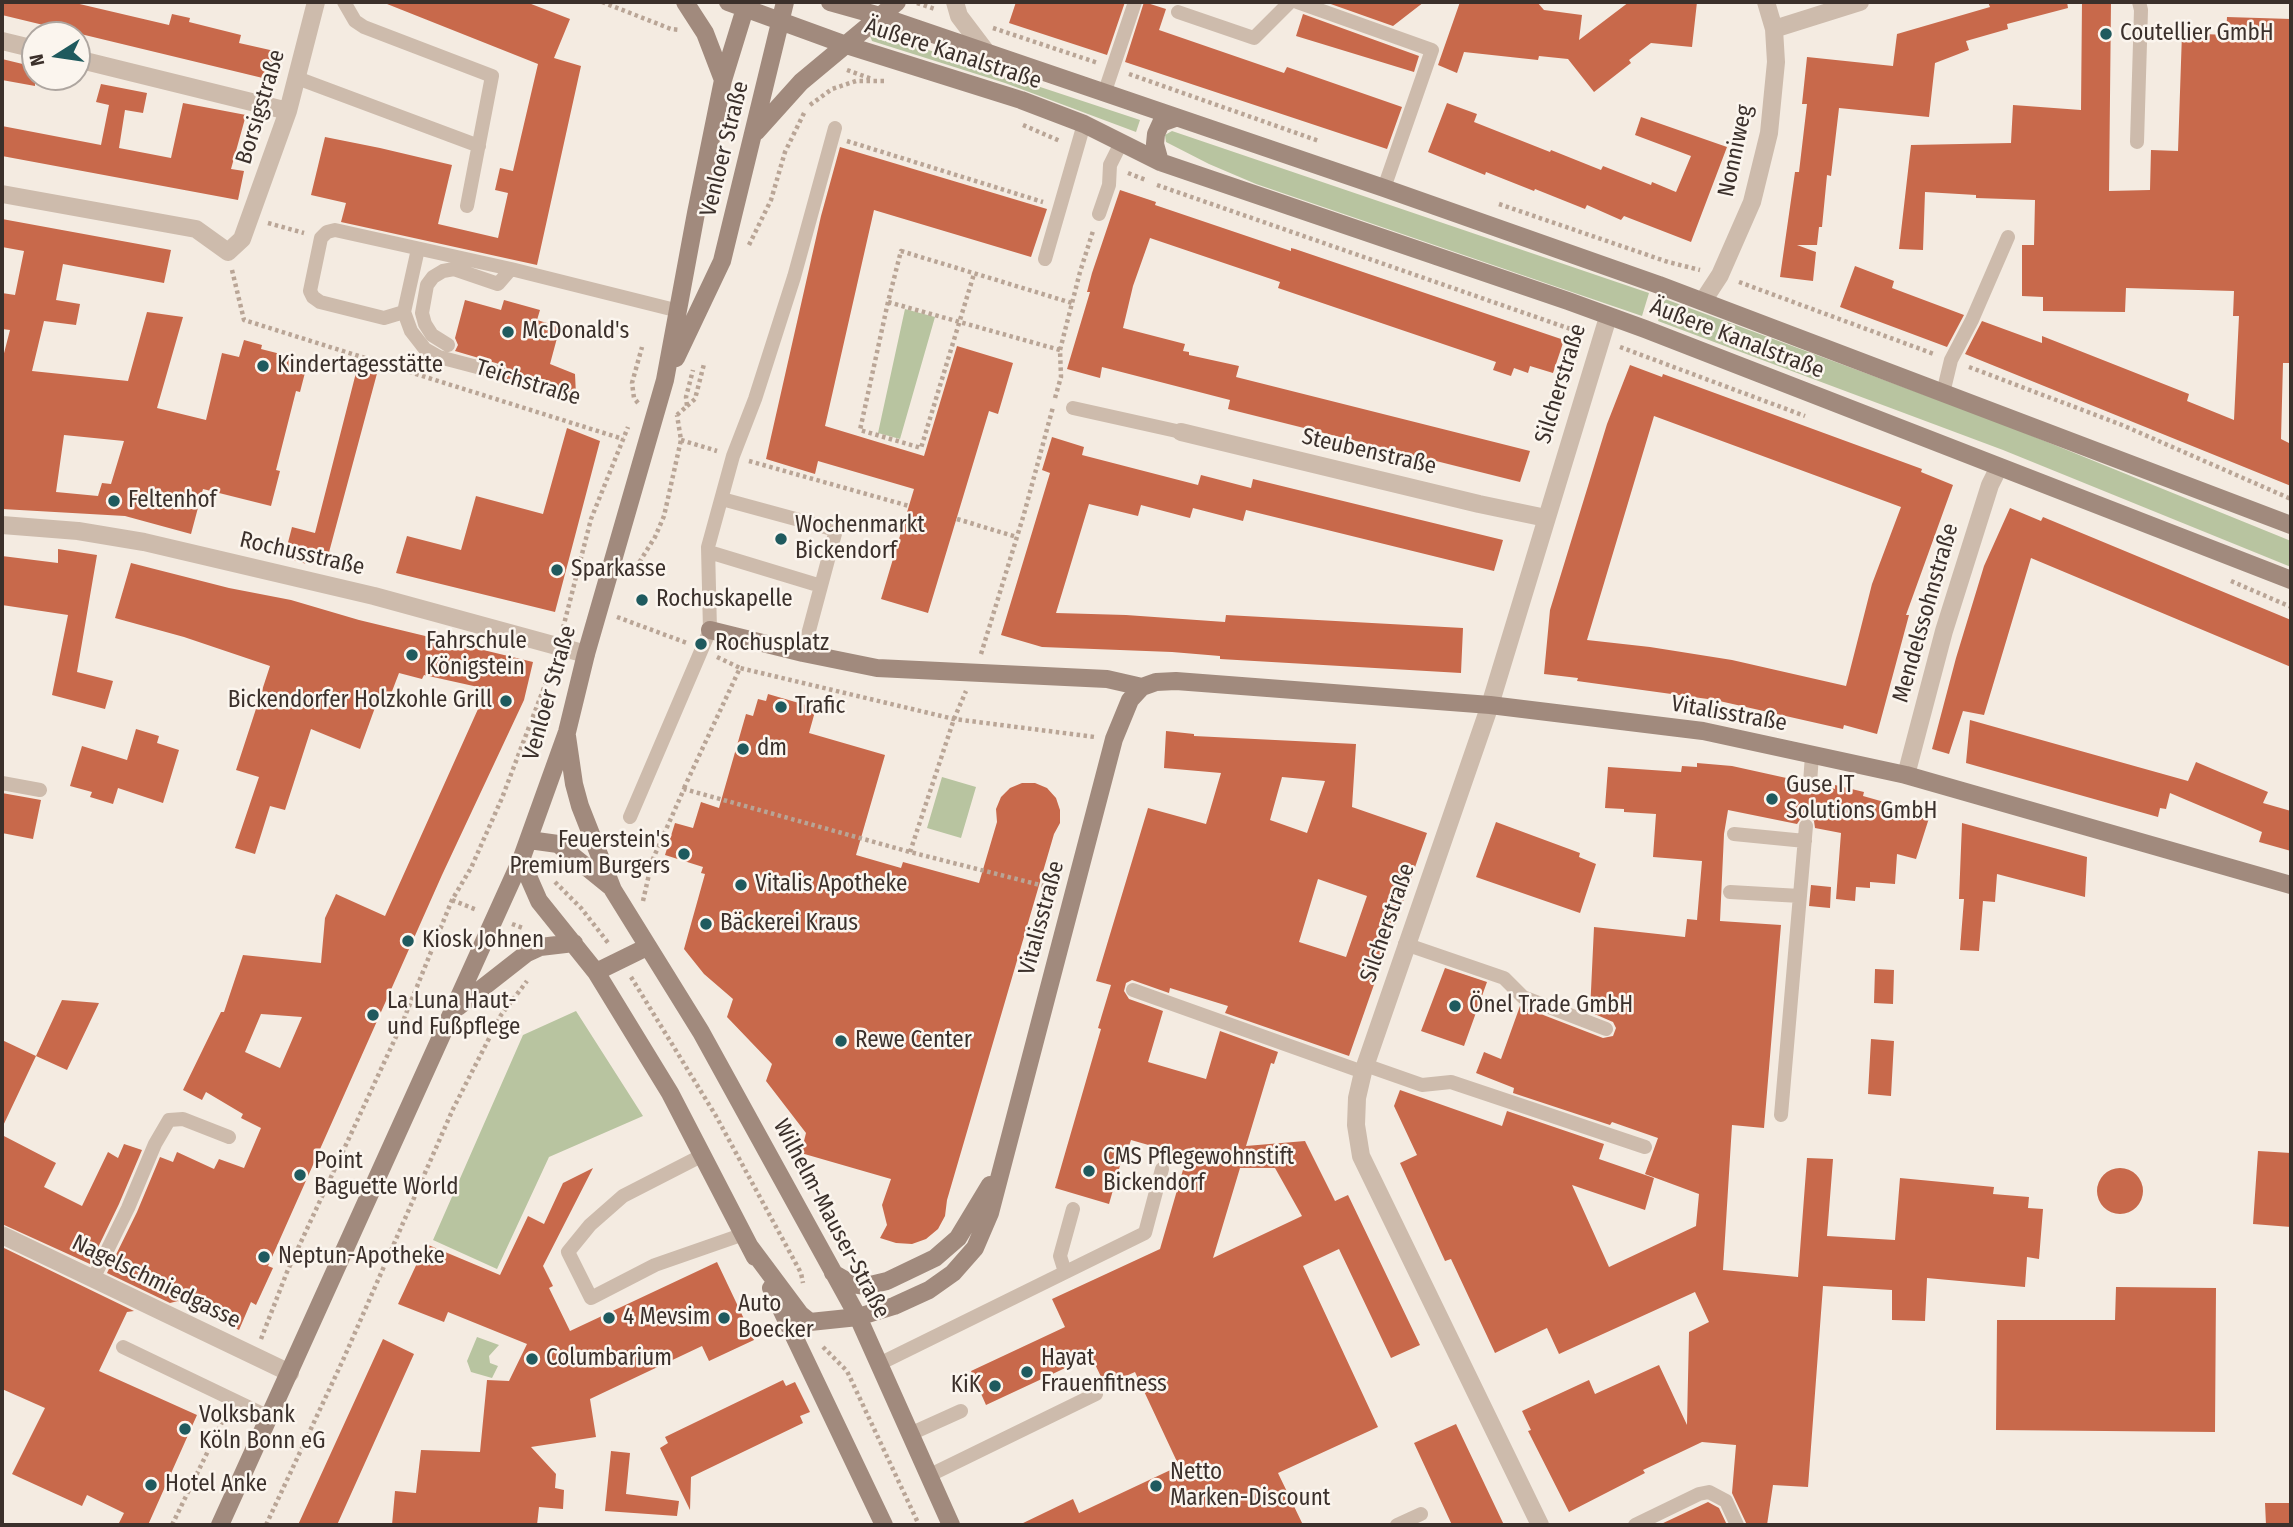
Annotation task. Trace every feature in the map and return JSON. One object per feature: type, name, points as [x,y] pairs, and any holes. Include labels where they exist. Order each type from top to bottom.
[{"type":"main road","points":[[685,2],[705,33],[723,80]]},
{"type":"main road","name":"Venloer Straße","points":[[665,380],[722,261],[785,2]]},
{"type":"main road","points":[[754,134],[801,82],[897,2]]},
{"type":"main road","name":"Äußere Kanalstraße","points":[[841,3],[1384,188],[1703,301],[2291,525]]},
{"type":"main road","name":"Venloer Straße","points":[[220,1525],[521,860],[567,732],[586,654],[665,380],[696,213],[740,4]]},
{"type":"main road","name":"Äußere Kanalstraße","points":[[740,4],[846,45],[1021,100],[1084,124],[1160,162],[1645,329],[2291,580]]},
{"type":"main road","points":[[1160,162],[1155,144],[1156,134],[1161,123],[1175,118]]},
{"type":"main road","name":"Vitalisstraße","points":[[710,630],[877,668],[1108,679],[1142,687],[1176,681],[1490,705],[1703,731],[1906,775],[2291,886]]},
{"type":"main road","name":"Vitalisstraße","points":[[810,1321],[858,1317],[894,1306],[929,1290],[953,1273],[975,1248],[989,1213],[1114,739],[1130,701],[1142,687]]},
{"type":"main road","name":"Wilhelm-Mauser-Straße","points":[[567,732],[574,784],[580,806],[613,890],[701,1032],[858,1317],[951,1525]]},
{"type":"main road","name":"Wilhelm-Mauser-Straße","points":[[529,840],[558,844],[613,890]]},
{"type":"main road","points":[[521,860],[539,901],[596,972],[670,1093],[747,1241],[884,1525]]},
{"type":"main road","name":"Venloer Straße","points":[[454,1011],[527,953],[540,947],[574,943]]},
{"type":"main road","points":[[596,972],[647,947]]},
{"type":"main road","name":"Vitalisstraße","points":[[833,1273],[852,1284],[866,1286],[887,1281],[935,1258],[958,1238],[1000,1167]]},
{"type":"main road","points":[[747,1241],[800,1314],[810,1321]]},
{"type":"street","name":"Borsigstraße","points":[[249,221],[288,111],[316,2]]},
{"type":"street","name":"Äußere Kanalstraße","points":[[955,2],[959,16],[987,53]]},
{"type":"street","name":"Nonniweg","points":[[1703,301],[1720,275],[1752,202],[1769,133],[1776,62],[1774,29],[1766,2]]},
{"type":"street","points":[[1774,29],[1860,2]]},
{"type":"street","points":[[2,41],[21,46]]},
{"type":"street","points":[[91,62],[288,111]]},
{"type":"street","points":[[2,194],[196,229],[228,252],[242,239],[249,221]]},
{"type":"street","name":"Silcherstraße","points":[[1540,1525],[1361,1156],[1356,1125],[1357,1098],[1364,1068],[1405,944],[1490,705],[1608,317]]},
{"type":"street","name":"Steubenstraße","points":[[1181,432],[1546,518]]},
{"type":"street","name":"Mendelssohnstraße","points":[[1906,775],[1944,631],[1990,485],[1999,467]]},
{"type":"street","name":"Rochusstraße","points":[[2,525],[78,531],[144,542],[374,596],[586,654]]},
{"type":"street","name":"Nagelschmiedgasse","points":[[2,1235],[290,1373]]},
{"type":"lane","points":[[344,2],[355,20],[364,27],[492,76],[467,206]]},
{"type":"lane","points":[[1104,94],[1135,2]]},
{"type":"lane","points":[[1178,12],[1254,38],[1290,2]]},
{"type":"lane","points":[[1297,2],[1432,50],[1384,188]]},
{"type":"lane","points":[[2137,142],[2139,2]]},
{"type":"lane","points":[[297,78],[479,146]]},
{"type":"lane","points":[[1045,259],[1084,124]]},
{"type":"lane","points":[[630,817],[710,630],[709,552],[722,499],[733,456],[755,399],[794,277],[834,132]]},
{"type":"lane","points":[[1099,214],[1109,185],[1110,166],[1121,143]]},
{"type":"lane","points":[[404,312],[384,318],[313,298],[310,290],[321,238],[327,232],[335,230],[511,269],[679,311]]},
{"type":"lane","points":[[1943,393],[1951,360],[1972,320],[2008,237]]},
{"type":"lane","points":[[418,249],[404,312],[411,331],[425,349],[439,357],[500,373]]},
{"type":"lane","points":[[448,345],[432,334],[422,313],[427,285],[433,277],[454,269],[498,284],[511,269]]},
{"type":"lane","points":[[1073,408],[1181,432]]},
{"type":"lane","points":[[722,499],[836,530],[803,653]]},
{"type":"lane","points":[[709,552],[821,586]]},
{"type":"lane","points":[[1810,783],[1812,755]]},
{"type":"lane","points":[[2,783],[40,790]]},
{"type":"lane","points":[[1781,1115],[1806,826]]},
{"type":"lane","points":[[1734,834],[1805,841]]},
{"type":"lane","points":[[1730,892],[1800,896]]},
{"type":"lane","points":[[1405,944],[1504,978],[1523,997],[1606,1029]]},
{"type":"lane","points":[[1133,990],[1422,1086],[1451,1082],[1645,1147]]},
{"type":"lane","points":[[93,1279],[128,1208],[155,1144],[169,1120],[183,1119],[229,1137]]},
{"type":"lane","points":[[703,1155],[623,1196],[590,1225],[568,1252],[591,1298],[655,1265],[747,1241]]},
{"type":"lane","points":[[879,1364],[1145,1233],[1161,1169]]},
{"type":"lane","points":[[1065,1272],[1060,1255],[1073,1209]]},
{"type":"lane","points":[[123,1347],[270,1417]]},
{"type":"lane","points":[[928,1476],[1096,1394]]},
{"type":"lane","points":[[910,1434],[961,1411]]},
{"type":"lane","points":[[1635,1525],[1699,1494],[1709,1492],[1726,1501],[1737,1525]]},
{"type":"lane","points":[[1397,1525],[1421,1514]]},
{"type":"path","points":[[745,253],[771,200],[785,152],[807,107],[832,89],[856,81],[895,80]]},
{"type":"path","points":[[1016,123],[1077,148]]},
{"type":"path","points":[[834,132],[1060,207]]},
{"type":"path","points":[[1110,166],[1182,196],[1600,340],[1811,418]]},
{"type":"path","points":[[988,630],[1061,377],[1060,350],[1099,214]]},
{"type":"path","points":[[249,221],[321,238]]},
{"type":"path","points":[[975,274],[920,448],[860,430],[901,251],[1072,303]]},
{"type":"path","name":"Teichstraße","points":[[228,252],[244,320],[623,439]]},
{"type":"path","points":[[888,302],[1060,350]]},
{"type":"path","points":[[642,347],[632,383],[634,398],[639,405],[645,393]]},
{"type":"path","points":[[687,406],[685,397],[695,362]]},
{"type":"path","points":[[677,415],[695,399],[704,365]]},
{"type":"path","points":[[628,585],[664,516],[681,440],[678,404]]},
{"type":"path","points":[[254,1356],[287,1272],[401,1026],[452,900],[471,868],[502,797],[541,699],[593,520],[634,416]]},
{"type":"path","points":[[681,440],[909,506]]},
{"type":"path","points":[[657,514],[664,516]]},
{"type":"path","points":[[957,520],[1017,537]]},
{"type":"path","points":[[2228,580],[2291,607]]},
{"type":"path","points":[[620,607],[616,617],[657,630],[740,668],[954,719],[1114,739]]},
{"type":"path","points":[[637,929],[652,861],[740,668]]},
{"type":"path","points":[[910,852],[954,719]]},
{"type":"path","points":[[684,789],[910,852],[1074,893]]},
{"type":"path","points":[[266,1525],[344,1360],[453,1109],[501,1015],[534,972],[527,953],[523,928],[552,879],[581,908],[621,960],[716,1116],[801,1273],[803,1286]]},
{"type":"path","points":[[810,1321],[816,1341],[846,1371],[919,1525]]},
{"type":"path","points":[[172,1525],[232,1399]]},
{"type":"green space","points":[[874,32],[1140,120],[1136,132],[1005,83],[872,41],[870,36]]},
{"type":"green space","points":[[1172,131],[1649,293],[1642,316],[1256,184],[1166,142],[1165,135]]},
{"type":"green space","points":[[1665,299],[1998,422],[2291,541],[2291,567],[2003,450],[1658,321]]},
{"type":"green space","points":[[905,309],[935,317],[900,439],[878,433]]},
{"type":"green space","points":[[942,777],[976,787],[961,838],[927,828]]},
{"type":"green space","points":[[576,1011],[643,1116],[549,1157],[497,1269],[433,1240],[523,1035]]},
{"type":"green space","points":[[477,1337],[499,1345],[489,1356],[490,1363],[498,1366],[492,1378],[471,1372],[467,1361]]},
{"type":"building","points":[[2,2],[71,2],[169,25],[172,14],[190,18],[189,22],[241,35],[239,43],[279,52],[271,80],[91,37],[91,21],[27,21],[2,15]]},
{"type":"building","points":[[382,2],[526,2],[570,19],[554,58],[581,66],[537,265],[341,222],[346,203],[311,195],[325,137],[380,148],[452,165],[438,224],[498,238],[508,193],[495,190],[500,168],[513,171],[538,64]]},
{"type":"building","points":[[1016,2],[1125,2],[1107,55],[1009,23]]},
{"type":"building","points":[[1144,2],[1166,9],[1159,30],[1284,73],[1287,67],[1402,107],[1387,149],[1125,62]]},
{"type":"building","points":[[1325,2],[1424,2],[1393,26]]},
{"type":"building","points":[[1460,2],[1537,2],[1544,10],[1582,15],[1579,40],[1629,2],[1697,2],[1692,47],[1651,43],[1629,60],[1631,63],[1594,92],[1568,59],[1539,56],[1538,60],[1464,52],[1457,73],[1438,65]]},
{"type":"building","points":[[1988,2],[2067,2],[2068,8],[2007,24],[2008,29],[1966,41],[1969,50],[1935,63],[1929,117],[1839,108],[1831,176],[1827,175],[1822,227],[1819,227],[1817,245],[1797,245],[1816,252],[1813,281],[1780,277],[1795,172],[1799,172],[1807,104],[1802,104],[1807,57],[1893,66],[1897,34],[1990,7]]},
{"type":"building","points":[[2082,2],[2111,2],[2109,191],[2150,190],[2151,150],[2178,151],[2182,33],[2226,35],[2227,17],[2291,19],[2291,363],[2283,363],[2281,439],[2291,444],[2291,486],[1965,354],[1982,321],[2042,343],[2042,336],[2189,394],[2187,401],[2234,420],[2239,316],[2233,316],[2234,291],[2126,288],[2125,312],[2043,311],[2043,297],[2022,296],[2022,245],[2034,245],[2035,200],[1976,198],[1976,195],[1925,192],[1923,250],[1899,249],[1911,145],[2011,143],[2013,105],[2081,110]]},
{"type":"building","points":[[1303,14],[1419,56],[1414,72],[1296,36]]},
{"type":"building","points":[[2,59],[21,64],[21,83],[2,80]]},
{"type":"building","points":[[101,84],[147,93],[143,113],[125,110],[119,148],[171,158],[183,103],[246,115],[231,169],[244,171],[238,200],[2,156],[2,126],[101,145],[109,105],[96,102]]},
{"type":"building","points":[[1447,103],[1477,114],[1474,122],[1550,152],[1551,150],[1601,170],[1603,166],[1676,192],[1691,156],[1635,135],[1641,117],[1727,147],[1691,242],[1624,216],[1621,220],[1587,205],[1585,209],[1486,172],[1485,175],[1428,152]]},
{"type":"building","points":[[840,147],[1047,209],[1031,257],[874,210],[825,426],[924,456],[957,346],[1013,363],[998,414],[989,411],[928,613],[881,599],[914,489],[818,461],[815,474],[766,459],[821,216]]},
{"type":"building","points":[[1120,190],[1156,202],[1155,205],[1291,251],[1291,248],[1295,249],[1564,340],[1553,373],[1530,366],[1528,373],[1514,368],[1511,376],[1493,370],[1496,362],[1278,288],[1280,282],[1150,238],[1133,286],[1123,328],[1185,344],[1183,351],[1189,352],[1189,355],[1239,366],[1236,377],[1530,451],[1520,482],[1228,409],[1230,400],[1102,367],[1100,378],[1067,369],[1090,292],[1087,292],[1092,273]]},
{"type":"building","points":[[2,219],[171,250],[164,283],[63,264],[56,300],[80,304],[76,325],[44,321],[32,371],[128,381],[147,312],[183,317],[157,408],[206,420],[222,353],[239,357],[244,340],[262,345],[261,349],[308,361],[300,392],[296,391],[276,470],[280,471],[271,506],[203,489],[191,534],[125,516],[2,509],[2,361],[10,330],[2,329],[2,293],[15,295],[24,251],[2,247]],"holes":[[[64,435],[124,441],[111,484],[102,483],[98,496],[56,492]]]},
{"type":"building","points":[[1855,266],[1894,281],[1892,288],[1964,315],[1947,347],[1840,307]]},
{"type":"building","name":"McDonald's","points":[[465,300],[501,310],[504,300],[540,310],[537,320],[560,327],[550,364],[575,374],[576,395],[516,376],[505,381],[509,375],[506,366],[455,351],[458,345],[455,338]]},
{"type":"building","points":[[359,361],[379,366],[328,556],[310,552],[307,564],[284,558],[292,527],[315,533]]},
{"type":"building","points":[[1630,365],[1662,377],[1663,374],[1922,469],[1921,472],[1953,485],[1906,615],[1909,615],[1877,734],[1715,700],[1544,674],[1550,610],[1607,424]],"holes":[[[1654,416],[1901,507],[1872,584],[1846,686],[1732,660],[1587,640]]]},
{"type":"building","points":[[567,428],[600,441],[555,612],[396,573],[407,536],[461,550],[476,496],[543,514]]},
{"type":"building","points":[[1052,437],[1084,447],[1082,455],[1198,485],[1201,475],[1251,488],[1253,479],[1503,540],[1494,571],[1246,510],[1243,521],[1193,508],[1190,518],[1141,505],[1138,516],[1089,504],[1056,613],[1225,622],[1226,615],[1463,628],[1461,673],[1220,659],[1220,656],[1172,652],[1042,647],[1001,635],[1050,473],[1042,470]]},
{"type":"building","points":[[2010,508],[2041,521],[2043,517],[2291,620],[2291,667],[2031,558],[1984,715],[1963,711],[1949,754],[1932,749],[1984,566]]},
{"type":"building","points":[[58,549],[97,555],[77,672],[113,681],[105,709],[52,695],[68,615],[2,605],[2,556],[58,563]]},
{"type":"building","points":[[131,563],[229,588],[291,600],[359,620],[533,662],[524,700],[442,875],[268,1266],[273,1268],[256,1305],[251,1302],[239,1330],[178,1301],[170,1303],[107,1273],[160,1157],[173,1162],[177,1152],[214,1169],[219,1159],[244,1168],[261,1128],[241,1118],[243,1114],[206,1092],[202,1100],[183,1090],[221,1012],[224,1012],[243,955],[321,963],[325,918],[336,894],[385,916],[487,689],[424,675],[422,679],[399,673],[391,694],[381,691],[360,749],[311,729],[285,810],[270,806],[255,854],[235,848],[259,777],[236,770],[270,666],[184,637],[115,618]],"holes":[[[261,1014],[302,1017],[280,1068],[245,1052]]]},
{"type":"building","points":[[768,694],[816,708],[809,733],[885,755],[856,855],[901,868],[903,862],[979,883],[997,822],[996,809],[1001,797],[1010,788],[1022,783],[1035,783],[1047,788],[1056,798],[1060,810],[1060,823],[1054,834],[947,1200],[945,1216],[938,1229],[926,1239],[912,1244],[880,1238],[887,1225],[882,1205],[891,1179],[801,1153],[806,1133],[766,1081],[772,1064],[727,1017],[733,999],[704,974],[684,949],[705,874],[701,873],[703,867],[665,855],[675,823],[693,828],[701,802],[719,808],[746,714],[753,716],[758,699],[766,701]]},
{"type":"building","points":[[1970,720],[2188,781],[2196,762],[2268,792],[2263,803],[2291,811],[2291,851],[2259,842],[2262,832],[2170,793],[2166,809],[2160,808],[2158,817],[1966,763]]},
{"type":"building","points":[[136,729],[159,736],[157,743],[179,750],[163,803],[118,788],[113,804],[90,797],[92,792],[70,786],[82,746],[127,760]]},
{"type":"building","points":[[1166,731],[1194,736],[1356,744],[1352,807],[1427,833],[1349,1056],[1225,1013],[1228,1006],[1170,988],[1169,993],[1132,980],[1126,983],[1124,991],[1129,999],[1163,1011],[1148,1062],[1206,1079],[1220,1031],[1278,1052],[1274,1064],[1271,1063],[1246,1146],[1305,1141],[1335,1201],[1348,1195],[1420,1345],[1391,1358],[1339,1249],[1303,1266],[1378,1427],[1278,1473],[1303,1525],[1019,1525],[1073,1499],[1079,1513],[1179,1466],[1135,1372],[1105,1385],[1091,1356],[986,1405],[971,1371],[1065,1327],[1052,1299],[1160,1249],[1187,1156],[1131,1140],[1128,1149],[1125,1148],[1109,1204],[1055,1188],[1111,985],[1096,981],[1148,808],[1206,824],[1221,773],[1164,768]],"holes":[[[1282,777],[1325,781],[1307,833],[1270,820]],[[1318,879],[1367,896],[1346,957],[1299,942]],[[1240,1168],[1275,1168],[1302,1216],[1213,1258]]]},
{"type":"building","points":[[1697,763],[1732,766],[1800,781],[1802,788],[1809,792],[1815,791],[1819,785],[1835,789],[1835,785],[1930,815],[1916,859],[1897,854],[1895,884],[1870,882],[1870,888],[1856,887],[1855,901],[1836,899],[1841,833],[1815,828],[1814,821],[1808,817],[1801,818],[1797,824],[1728,810],[1724,834],[1720,921],[1781,925],[1764,1128],[1732,1125],[1723,1270],[1798,1277],[1807,1158],[1833,1159],[1827,1236],[1895,1240],[1900,1178],[1994,1187],[1993,1194],[2029,1197],[2028,1208],[2043,1209],[2039,1259],[2027,1257],[2025,1287],[1927,1278],[1925,1321],[1892,1320],[1892,1290],[1823,1286],[1808,1487],[1773,1485],[1767,1525],[1747,1525],[1732,1493],[1736,1445],[1702,1442],[1643,1470],[1645,1473],[1569,1512],[1528,1431],[1531,1430],[1522,1411],[1589,1380],[1595,1394],[1659,1365],[1687,1425],[1689,1332],[1709,1322],[1695,1292],[1559,1354],[1547,1328],[1495,1353],[1451,1259],[1445,1261],[1400,1163],[1417,1155],[1394,1106],[1400,1090],[1502,1126],[1507,1111],[1604,1144],[1599,1159],[1654,1178],[1645,1210],[1572,1185],[1609,1267],[1696,1226],[1699,1194],[1645,1174],[1658,1138],[1513,1093],[1514,1088],[1476,1073],[1484,1052],[1501,1059],[1520,1006],[1603,1038],[1613,1036],[1616,1028],[1613,1022],[1590,1012],[1594,927],[1685,937],[1687,919],[1697,920],[1702,861],[1653,857],[1656,814],[1605,808],[1608,767],[1681,772],[1682,766],[1697,767]]},
{"type":"building","points":[[2,793],[41,800],[33,839],[2,833]]},
{"type":"building","points":[[1496,822],[1580,853],[1579,857],[1596,864],[1580,913],[1476,877]]},
{"type":"building","points":[[1962,823],[2087,857],[2085,897],[1997,874],[1995,902],[1983,901],[1979,951],[1960,950],[1964,899],[1959,899]]},
{"type":"building","points":[[1811,885],[1831,887],[1830,908],[1809,906]]},
{"type":"building","name":"Önel Trade GmbH","points":[[1445,968],[1487,982],[1464,1046],[1421,1031]]},
{"type":"building","points":[[1875,969],[1894,970],[1893,1004],[1874,1003]]},
{"type":"building","points":[[62,1000],[99,1003],[67,1070],[36,1056]]},
{"type":"building","points":[[1871,1039],[1894,1041],[1891,1096],[1868,1094]]},
{"type":"building","points":[[2,1040],[36,1056],[2,1128]]},
{"type":"building","points":[[2,1135],[56,1163],[44,1187],[82,1206],[108,1152],[118,1158],[124,1144],[142,1150],[90,1264],[2,1224]]},
{"type":"building","points":[[2258,1151],[2291,1153],[2291,1227],[2253,1224]]},
{"type":"building","points":[[593,1168],[543,1266],[553,1286],[549,1288],[570,1331],[717,1262],[754,1340],[709,1361],[702,1346],[590,1399],[596,1437],[531,1447],[556,1474],[555,1488],[564,1490],[563,1509],[539,1507],[537,1525],[392,1525],[395,1491],[416,1493],[421,1450],[480,1452],[487,1380],[509,1381],[527,1344],[448,1312],[444,1322],[398,1304],[426,1244],[500,1275],[528,1216],[544,1224],[563,1183]]},
{"type":"building","points":[[2120,1168],[2137,1174],[2143,1191],[2137,1208],[2120,1214],[2103,1208],[2097,1191],[2103,1174]]},
{"type":"building","points":[[2,1247],[134,1311],[127,1312],[99,1371],[197,1415],[148,1525],[118,1525],[124,1513],[87,1495],[82,1506],[12,1474],[45,1408],[2,1389]]},
{"type":"building","points":[[2116,1287],[2216,1288],[2215,1432],[1996,1430],[1997,1320],[2115,1320]]},
{"type":"building","points":[[383,1339],[414,1354],[337,1525],[298,1525]]},
{"type":"building","points":[[783,1380],[786,1386],[795,1382],[810,1412],[800,1416],[803,1423],[691,1477],[690,1510],[660,1448],[668,1443],[665,1437]]},
{"type":"building","points":[[1456,1424],[1504,1525],[1452,1525],[1414,1443]]},
{"type":"building","points":[[611,1451],[630,1453],[626,1494],[679,1501],[677,1516],[605,1511]]},
{"type":"building","points":[[1708,1502],[1719,1508],[1727,1525],[1659,1525]]},
{"type":"building","points":[[2265,1503],[2291,1503],[2291,1525],[2266,1525]]},
{"type":"place","name":"Coutellier GmbH","points":[[2106,34]]},
{"type":"place","name":"McDonald's","points":[[508,332]]},
{"type":"place","name":"Kindertagesstätte","points":[[263,366]]},
{"type":"place","name":"Feltenhof","points":[[114,501]]},
{"type":"place","name":"Wochenmarkt Bickendorf","points":[[781,539]]},
{"type":"place","name":"Sparkasse","points":[[557,570]]},
{"type":"place","name":"Rochuskapelle","points":[[642,600]]},
{"type":"place","name":"Rochusplatz","points":[[701,644]]},
{"type":"place","name":"Fahrschule Königstein","points":[[412,655]]},
{"type":"place","name":"Bickendorfer Holzkohle Grill","points":[[506,701]]},
{"type":"place","name":"Trafic","points":[[781,707]]},
{"type":"place","name":"dm","points":[[743,749]]},
{"type":"place","name":"Guse IT Solutions GmbH","points":[[1772,799]]},
{"type":"place","name":"Feuerstein's Premium Burgers","points":[[684,854]]},
{"type":"place","name":"Vitalis Apotheke","points":[[741,885]]},
{"type":"place","name":"Bäckerei Kraus","points":[[706,924]]},
{"type":"place","name":"Kiosk Johnen","points":[[408,941]]},
{"type":"place","name":"Önel Trade GmbH","points":[[1455,1006]]},
{"type":"place","name":"La Luna Haut- und Fußpflege","points":[[373,1015]]},
{"type":"place","name":"Rewe Center","points":[[841,1041]]},
{"type":"place","name":"CMS Pflegewohnstift Bickendorf","points":[[1089,1171]]},
{"type":"place","name":"Point Baguette World","points":[[300,1175]]},
{"type":"place","name":"Neptun-Apotheke","points":[[264,1257]]},
{"type":"place","name":"4 Mevsim","points":[[609,1318]]},
{"type":"place","name":"Auto Boecker","points":[[724,1318]]},
{"type":"place","name":"Columbarium","points":[[532,1359]]},
{"type":"place","name":"Hayat Frauenfitness","points":[[1027,1372]]},
{"type":"place","name":"KiK","points":[[995,1386]]},
{"type":"place","name":"Volksbank Köln Bonn eG","points":[[185,1429]]},
{"type":"place","name":"Hotel Anke","points":[[151,1485]]},
{"type":"place","name":"Netto Marken-Discount","points":[[1156,1486]]}]
